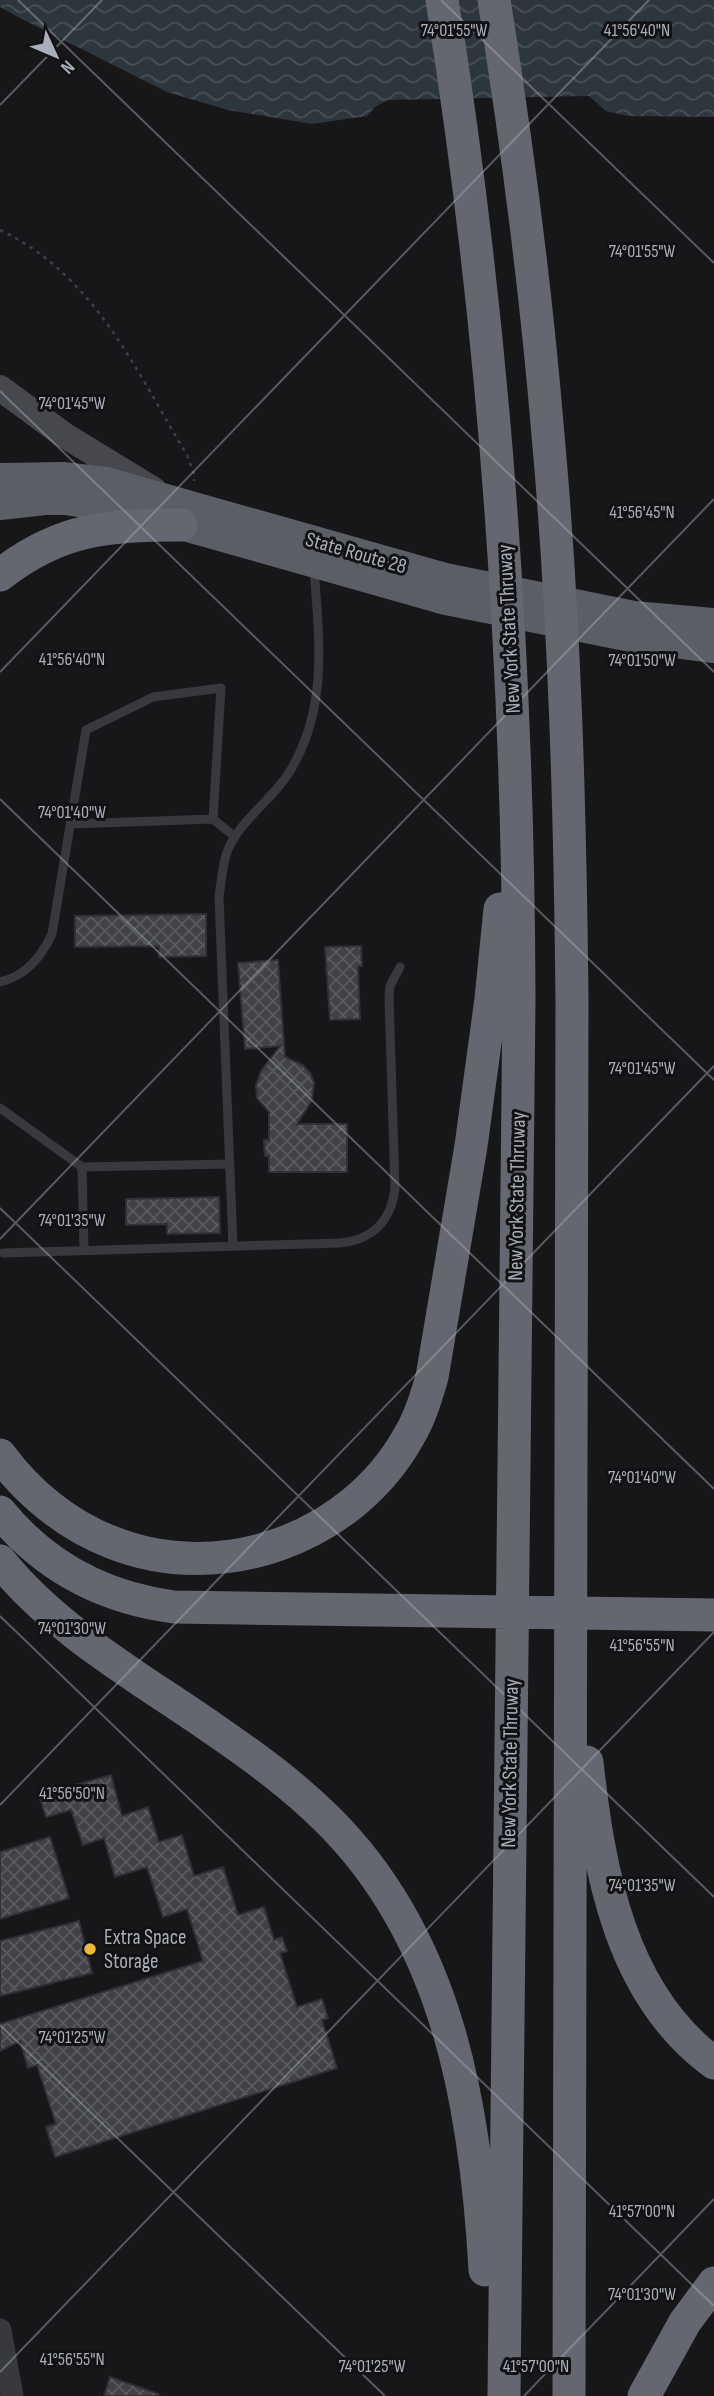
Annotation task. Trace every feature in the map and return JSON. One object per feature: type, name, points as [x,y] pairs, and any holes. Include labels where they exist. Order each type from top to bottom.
[{"type":"highway","name":"New York State Thruway","points":[[442,0],[467,169],[495,436],[514,719],[519,999],[504,2396]]},
{"type":"highway","points":[[494,0],[518,161],[549,436],[566,717],[572,999],[569,2396]]},
{"type":"highway","name":"State Route 28","points":[[0,478],[84,478],[446,589]]},
{"type":"highway","name":"State Route 28","points":[[0,505],[34,500],[65,500],[105,506],[179,509],[314,564],[635,627],[714,648]]},
{"type":"highway","points":[[0,575],[35,551],[81,532],[179,509]]},
{"type":"highway","name":"State Route 28","points":[[635,627],[714,623]]},
{"type":"highway","points":[[0,1455],[15,1474],[52,1508],[90,1532],[133,1550],[185,1558],[243,1555],[298,1537],[326,1523],[349,1506],[394,1460],[418,1417],[432,1377],[469,1159],[498,939],[514,719]]},
{"type":"highway","points":[[0,1513],[29,1544],[57,1565],[92,1585],[136,1601],[174,1607],[461,1619]]},
{"type":"highway","points":[[0,1537],[40,1572],[64,1587],[116,1609],[147,1617],[210,1622],[461,1619],[632,1621],[714,1628]]},
{"type":"highway","points":[[570,1551],[586,1757],[607,1888],[624,1938],[646,1986],[675,2027],[714,2063]]},
{"type":"highway","points":[[0,1561],[25,1590],[69,1628],[255,1758],[308,1801],[330,1821],[372,1872],[407,1926],[423,1957],[446,2016],[467,2111],[482,2225],[490,2396]]},
{"type":"highway","points":[[632,1621],[714,1615]]},
{"type":"highway","points":[[644,2396],[685,2322],[714,2283]]},
{"type":"main road","points":[[0,388],[64,435],[179,509]]},
{"type":"street","points":[[0,2330],[12,2396]]},
{"type":"lane","points":[[233,1246],[219,897],[226,854],[235,837],[278,789],[308,736],[316,703],[319,646],[314,564]]},
{"type":"lane","points":[[0,982],[20,974],[32,964],[44,950],[52,934],[86,730],[153,697],[221,688],[213,819]]},
{"type":"lane","points":[[71,824],[213,819],[235,837]]},
{"type":"lane","points":[[3,1253],[354,1241],[368,1236],[379,1228],[394,1202],[389,998],[390,986],[400,967]]},
{"type":"lane","points":[[0,1108],[82,1167],[230,1164]]},
{"type":"lane","points":[[82,1167],[84,1250]]},
{"type":"path","points":[[0,230],[37,250],[59,267],[78,285],[105,320],[187,455],[194,474],[194,483],[179,509]]},
{"type":"water","points":[[0,0],[714,0],[714,117],[628,116],[606,111],[589,96],[388,100],[375,107],[367,116],[312,124],[228,110],[167,92],[18,17],[0,7]]},
{"type":"building","points":[[206,914],[206,956],[159,957],[159,946],[75,947],[75,916]]},
{"type":"building","points":[[361,946],[362,966],[358,966],[360,1019],[330,1020],[325,947]]},
{"type":"building","points":[[278,960],[285,1057],[303,1065],[314,1082],[312,1100],[297,1124],[347,1124],[347,1172],[269,1172],[269,1156],[265,1156],[264,1140],[269,1140],[269,1112],[257,1098],[256,1085],[261,1071],[280,1046],[245,1049],[238,963]]},
{"type":"building","points":[[219,1197],[220,1233],[167,1234],[167,1224],[126,1225],[126,1199]]},
{"type":"building","points":[[111,1775],[122,1816],[148,1807],[159,1842],[182,1835],[194,1876],[223,1867],[238,1915],[264,1907],[274,1940],[282,1937],[287,1951],[280,1953],[297,2007],[322,1999],[328,2018],[322,2020],[337,2068],[55,2157],[46,2127],[56,2124],[37,2065],[28,2068],[20,2041],[0,2051],[0,2024],[203,1961],[187,1909],[163,1917],[147,1867],[115,1877],[104,1838],[83,1845],[71,1810],[46,1817],[39,1795]]},
{"type":"building","points":[[50,1837],[69,1898],[0,1919],[0,1852]]},
{"type":"building","points":[[79,1921],[92,1973],[0,1996],[0,1941]]},
{"type":"building","points":[[110,2377],[159,2394],[104,2396]]},
{"type":"place","name":"Extra Space Storage","points":[[90,1949]]}]
